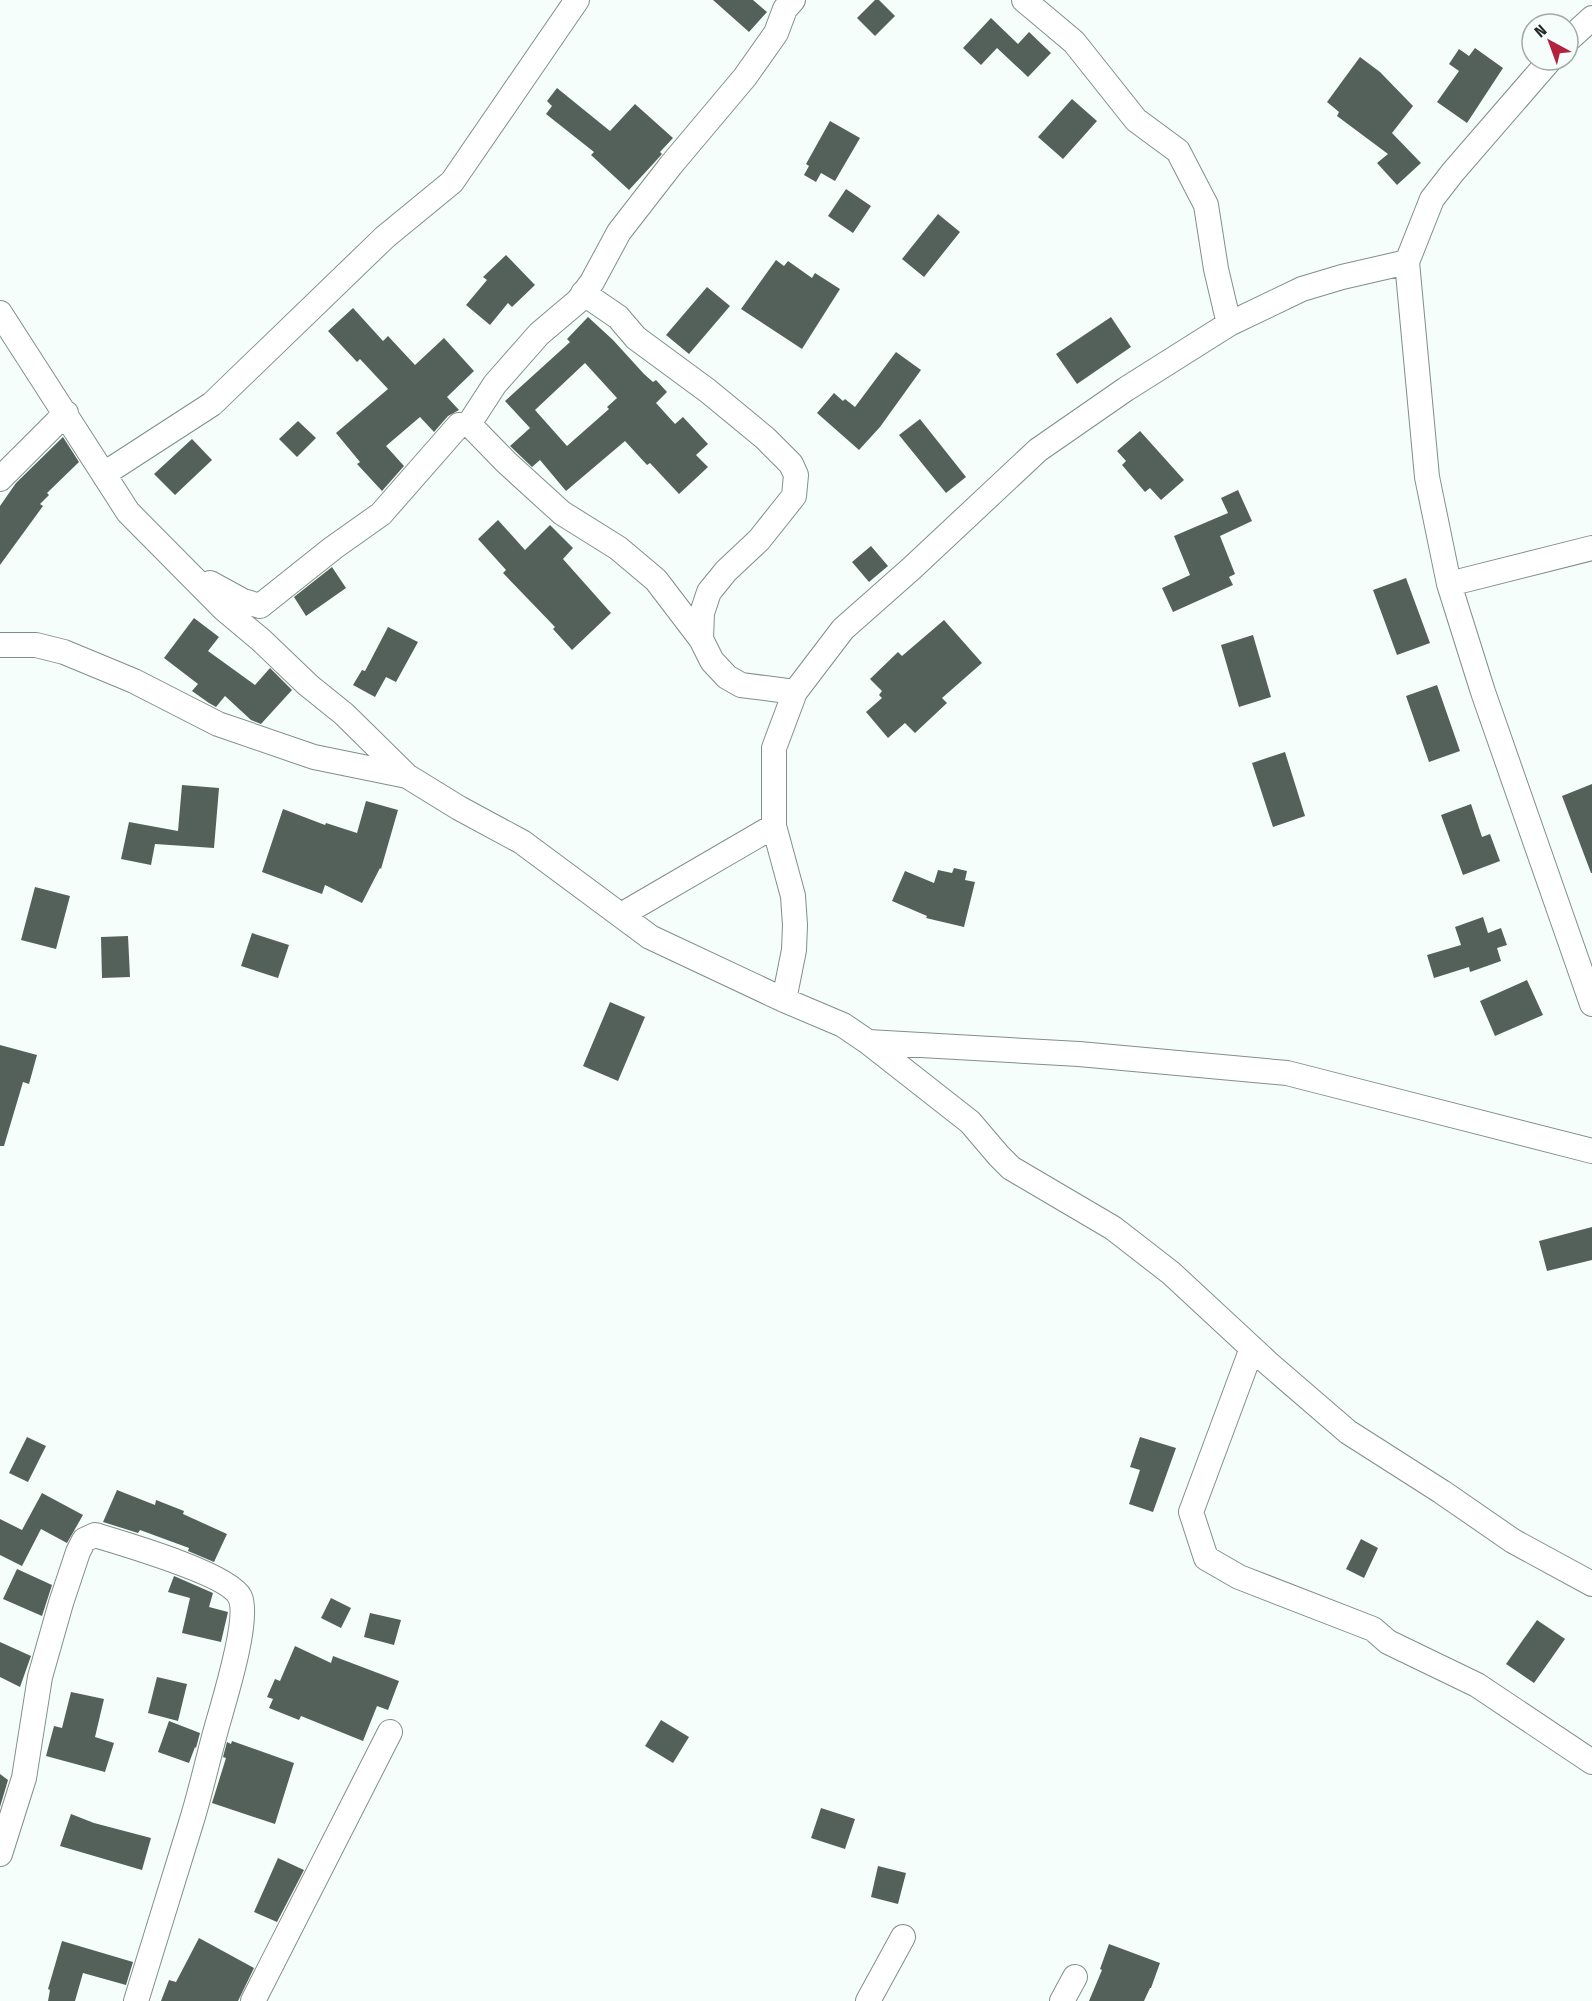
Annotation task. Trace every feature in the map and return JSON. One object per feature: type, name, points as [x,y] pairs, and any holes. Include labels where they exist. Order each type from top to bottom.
[{"type":"street","points":[[104,474],[212,404],[386,237],[452,182],[577,0]]},
{"type":"street","points":[[469,424],[495,384],[539,334],[578,301],[592,282],[619,232],[671,165],[745,77],[776,33],[785,9],[793,0]]},
{"type":"street","points":[[1024,0],[1074,42],[1136,120],[1178,151],[1206,206],[1215,269],[1229,324]]},
{"type":"street","points":[[1580,29],[1592,18]]},
{"type":"street","points":[[1540,72],[1432,199],[1407,262],[1427,477],[1449,584],[1483,692],[1592,1004]]},
{"type":"street","points":[[784,1000],[794,950],[795,925],[792,896],[774,826],[774,748],[795,692],[843,629],[1038,450],[1126,389],[1229,324],[1302,289],[1407,262]]},
{"type":"street","points":[[583,293],[618,317],[636,338],[708,391],[765,438],[791,464],[796,476],[794,496],[759,540],[726,571],[710,592],[702,613],[700,639]]},
{"type":"street","points":[[0,313],[128,512],[224,609],[261,640],[308,685],[344,714],[406,776],[522,842],[650,937],[843,1025],[868,1042],[970,1122],[1011,1168],[1113,1228],[1171,1273],[1347,1432],[1514,1541],[1592,1584]]},
{"type":"street","points":[[0,479],[66,413]]},
{"type":"street","points":[[191,576],[207,581],[243,602],[260,606],[333,548],[381,514],[459,425],[469,424],[506,462],[562,513],[618,548],[656,580],[700,639],[712,661],[727,677],[741,685],[795,692]]},
{"type":"street","points":[[1449,584],[1592,548]]},
{"type":"street","points":[[0,645],[36,645],[64,652],[134,681],[218,724],[314,757],[406,776]]},
{"type":"street","points":[[621,915],[774,826]]},
{"type":"street","points":[[868,1042],[1079,1054],[1287,1073],[1592,1151]]},
{"type":"street","points":[[1252,1348],[1191,1512],[1206,1558],[1239,1577],[1373,1629],[1388,1642],[1477,1685],[1592,1762]]},
{"type":"street","points":[[0,1854],[24,1778],[40,1677],[61,1603],[84,1540],[95,1535],[130,1546],[193,1569],[232,1588],[239,1595],[242,1611],[233,1672],[192,1820],[136,2001]]},
{"type":"street","points":[[253,2001],[390,1732]]},
{"type":"street","points":[[868,2001],[903,1937]]},
{"type":"street","points":[[1062,2001],[1075,1977]]},
{"type":"building","points":[[713,0],[753,0],[767,12],[749,32]]},
{"type":"building","points":[[875,0],[879,0],[895,16],[875,36],[857,18]]},
{"type":"building","points":[[991,18],[1018,44],[1029,32],[1051,53],[1028,77],[997,48],[981,65],[963,48]]},
{"type":"building","points":[[1475,48],[1503,68],[1467,123],[1437,102],[1459,71],[1449,64],[1459,49],[1469,56]]},
{"type":"building","points":[[1360,57],[1380,72],[1413,106],[1392,133],[1421,163],[1397,185],[1377,163],[1388,154],[1337,116],[1339,112],[1327,102]]},
{"type":"building","points":[[557,88],[610,131],[635,104],[673,138],[660,152],[662,154],[629,190],[591,155],[594,152],[546,114],[552,106],[547,101]]},
{"type":"building","points":[[1072,99],[1097,121],[1063,159],[1038,137]]},
{"type":"building","points":[[830,121],[860,138],[835,181],[821,173],[816,182],[804,175],[809,166],[806,164]]},
{"type":"building","points":[[846,189],[871,206],[853,233],[828,216]]},
{"type":"building","points":[[938,214],[960,232],[924,277],[902,259]]},
{"type":"building","points":[[506,255],[535,285],[512,307],[508,303],[490,325],[466,305],[487,280],[483,277]]},
{"type":"building","points":[[776,260],[784,266],[788,261],[812,278],[815,273],[840,289],[802,349],[741,309]]},
{"type":"building","points":[[707,287],[730,306],[689,354],[666,335]]},
{"type":"building","points":[[353,308],[383,341],[388,336],[415,365],[444,338],[474,371],[447,397],[459,410],[448,416],[434,432],[420,417],[386,446],[404,466],[382,491],[357,464],[360,462],[336,433],[388,389],[360,359],[357,362],[328,331]]},
{"type":"building","points":[[588,317],[644,374],[653,382],[656,380],[667,392],[656,403],[675,424],[683,417],[708,444],[696,455],[708,467],[679,494],[650,463],[647,465],[625,441],[566,491],[540,460],[532,467],[510,446],[530,428],[505,401],[570,342],[567,339]],"holes":[[[585,363],[617,398],[607,407],[609,409],[567,446],[535,410]]]},
{"type":"building","points":[[1111,317],[1131,347],[1077,384],[1056,354]]},
{"type":"building","points":[[896,352],[921,370],[880,427],[859,450],[817,413],[834,393],[855,407]]},
{"type":"building","points":[[920,419],[966,477],[946,493],[899,435]]},
{"type":"building","points":[[298,421],[316,438],[297,457],[279,439]]},
{"type":"building","points":[[1140,431],[1184,480],[1161,500],[1150,488],[1145,492],[1122,465],[1126,461],[1117,451]]},
{"type":"building","points":[[63,437],[79,462],[47,493],[49,495],[40,504],[43,506],[0,565],[0,506],[16,483]]},
{"type":"building","points":[[192,439],[212,460],[175,495],[154,474]]},
{"type":"building","points":[[1238,490],[1252,521],[1220,536],[1235,574],[1229,577],[1233,585],[1173,612],[1162,588],[1190,575],[1174,536],[1228,513],[1221,498]]},
{"type":"building","points":[[498,520],[525,550],[550,525],[573,548],[563,559],[611,613],[572,650],[553,629],[555,627],[503,573],[506,570],[478,539]]},
{"type":"building","points":[[871,546],[888,566],[869,582],[852,562]]},
{"type":"building","points":[[332,567],[346,588],[306,616],[294,597]]},
{"type":"building","points":[[1406,578],[1430,643],[1397,655],[1373,590]]},
{"type":"building","points":[[194,618],[219,637],[208,651],[255,685],[270,668],[292,690],[261,724],[251,720],[225,696],[216,707],[209,703],[192,691],[198,684],[164,658]]},
{"type":"building","points":[[944,620],[982,663],[942,698],[947,703],[915,733],[905,723],[888,738],[866,712],[882,698],[879,695],[882,691],[870,679],[898,652],[902,656]]},
{"type":"building","points":[[388,627],[418,642],[396,682],[386,677],[375,697],[353,685],[362,670],[365,671]]},
{"type":"building","points":[[1253,635],[1271,697],[1239,707],[1221,645]]},
{"type":"building","points":[[1437,685],[1460,751],[1429,762],[1406,696]]},
{"type":"building","points":[[1285,752],[1305,816],[1273,827],[1252,763]]},
{"type":"building","points":[[1592,784],[1592,873],[1591,873],[1562,796]]},
{"type":"building","points":[[182,785],[219,788],[214,848],[155,844],[151,865],[121,859],[129,822],[178,831]]},
{"type":"building","points":[[366,801],[398,810],[381,869],[362,903],[325,885],[322,894],[262,872],[283,809],[325,825],[326,823],[357,833]]},
{"type":"building","points":[[1471,804],[1482,837],[1490,834],[1500,861],[1463,875],[1441,815]]},
{"type":"building","points":[[954,868],[967,871],[965,880],[975,882],[964,927],[926,918],[927,916],[892,901],[905,871],[934,883],[938,870],[952,873]]},
{"type":"building","points":[[35,887],[70,896],[56,949],[21,940]]},
{"type":"building","points":[[1483,917],[1488,933],[1501,928],[1507,945],[1497,948],[1501,961],[1470,972],[1469,967],[1434,978],[1427,955],[1461,945],[1455,927]]},
{"type":"building","points":[[252,933],[289,945],[278,978],[241,966]]},
{"type":"building","points":[[128,936],[130,977],[102,978],[101,937]]},
{"type":"building","points":[[1527,980],[1543,1015],[1495,1036],[1480,1001]]},
{"type":"building","points":[[610,1002],[645,1017],[618,1081],[583,1066]]},
{"type":"building","points":[[0,1045],[37,1055],[29,1084],[23,1082],[4,1146],[0,1146]]},
{"type":"building","points":[[1592,1227],[1592,1260],[1547,1271],[1539,1241]]},
{"type":"building","points":[[27,1437],[46,1446],[28,1482],[9,1473]]},
{"type":"building","points":[[1140,1437],[1176,1448],[1153,1512],[1129,1504],[1140,1470],[1130,1467]]},
{"type":"building","points":[[117,1490],[155,1505],[156,1500],[184,1511],[183,1514],[227,1534],[214,1562],[188,1551],[189,1548],[140,1530],[138,1533],[103,1522]]},
{"type":"building","points":[[42,1493],[83,1515],[67,1543],[41,1529],[22,1566],[0,1555],[0,1519],[22,1530]]},
{"type":"building","points":[[1361,1539],[1378,1548],[1364,1578],[1346,1569]]},
{"type":"building","points":[[17,1569],[52,1585],[42,1616],[3,1599]]},
{"type":"building","points":[[174,1576],[213,1593],[209,1607],[228,1612],[221,1642],[182,1633],[190,1598],[168,1592]]},
{"type":"building","points":[[331,1598],[351,1608],[341,1628],[321,1618]]},
{"type":"building","points":[[370,1613],[401,1620],[394,1645],[364,1637]]},
{"type":"building","points":[[1537,1620],[1565,1639],[1534,1683],[1506,1664]]},
{"type":"building","points":[[0,1642],[31,1656],[20,1687],[0,1677]]},
{"type":"building","points":[[295,1646],[331,1663],[333,1656],[399,1681],[388,1710],[377,1706],[363,1741],[301,1716],[299,1720],[269,1708],[273,1699],[267,1697],[275,1679],[280,1681]]},
{"type":"building","points":[[157,1677],[187,1684],[178,1721],[148,1713]]},
{"type":"building","points":[[71,1692],[104,1699],[95,1737],[114,1743],[105,1772],[46,1756],[54,1726],[62,1728]]},
{"type":"building","points":[[661,1720],[689,1737],[673,1763],[645,1746]]},
{"type":"building","points":[[169,1721],[200,1733],[189,1763],[158,1752]]},
{"type":"building","points":[[232,1741],[294,1763],[275,1824],[212,1803],[226,1758],[223,1757],[227,1742],[231,1744]]},
{"type":"building","points":[[0,1774],[8,1780],[0,1807]]},
{"type":"building","points":[[821,1808],[855,1819],[845,1849],[811,1838]]},
{"type":"building","points":[[71,1814],[94,1823],[151,1838],[142,1870],[60,1846]]},
{"type":"building","points":[[278,1858],[304,1870],[277,1922],[254,1912]]},
{"type":"building","points":[[878,1866],[906,1873],[898,1904],[871,1897]]},
{"type":"building","points":[[199,1938],[254,1968],[238,2001],[161,2001],[169,1980],[176,1982]]},
{"type":"building","points":[[62,1941],[133,1962],[126,1985],[83,1973],[75,2001],[48,2001],[50,1990],[48,1989]]},
{"type":"building","points":[[1109,1944],[1160,1963],[1144,2001],[1089,2001],[1102,1970],[1100,1969]]}]
